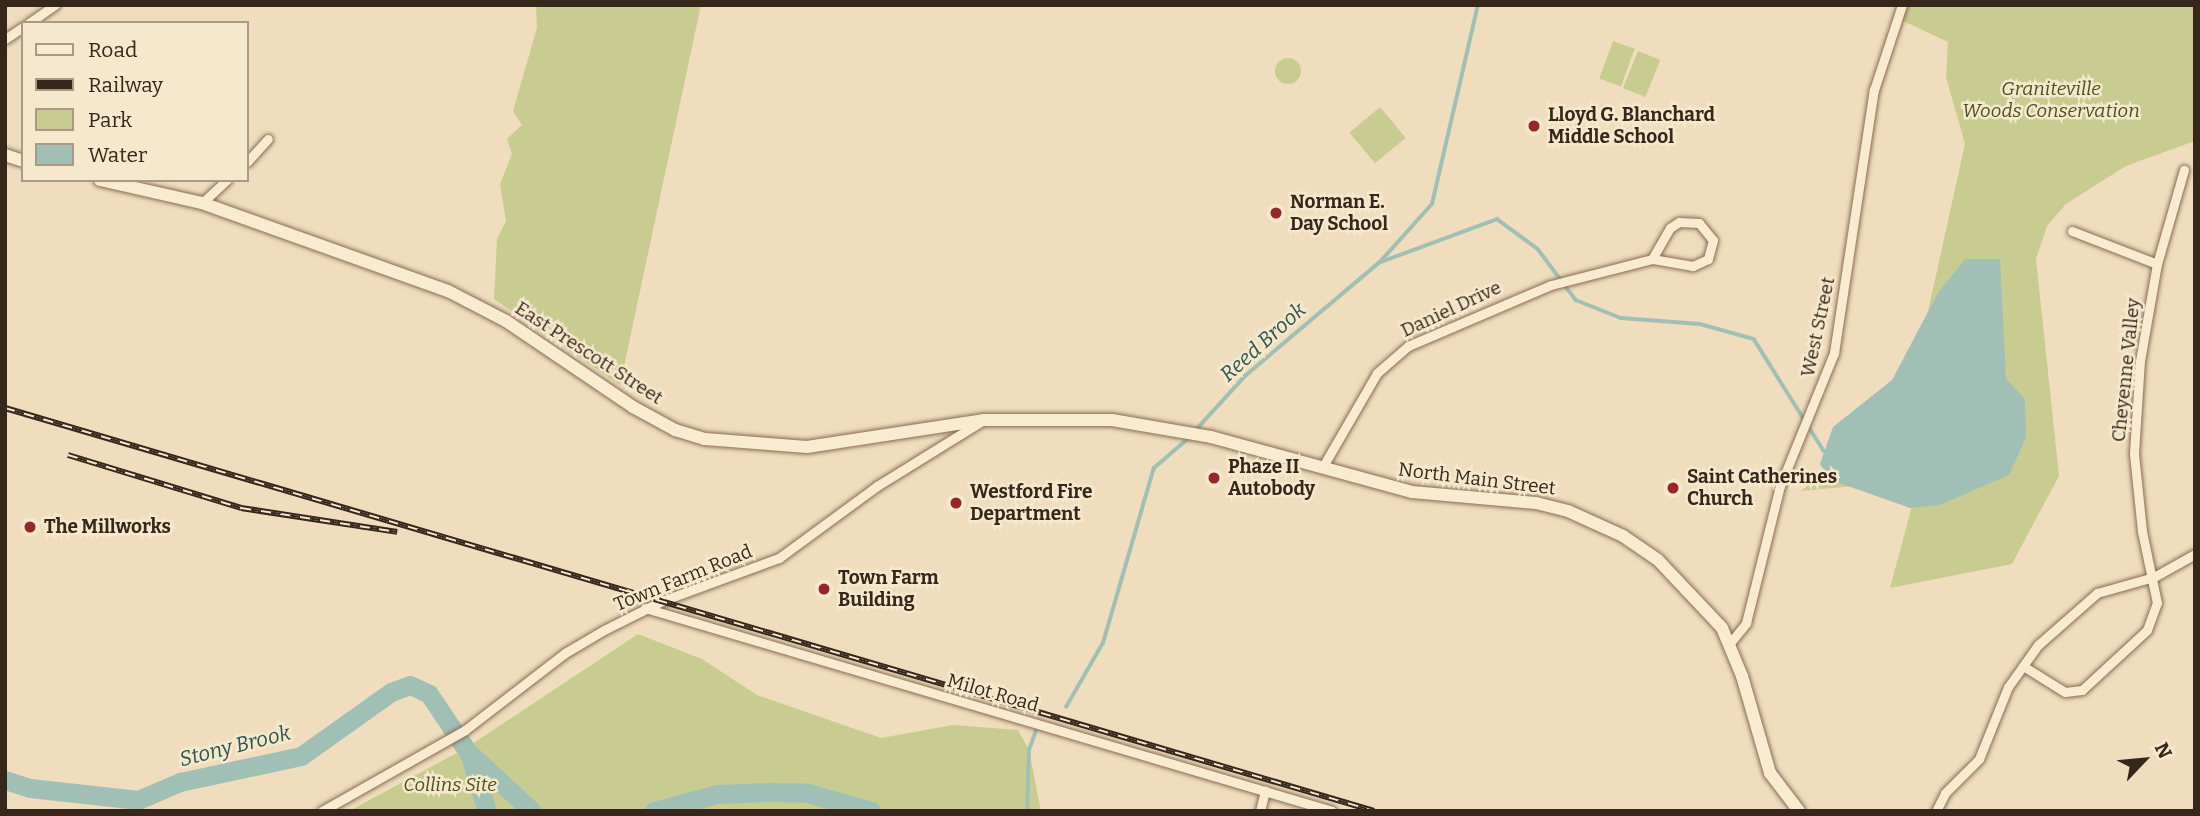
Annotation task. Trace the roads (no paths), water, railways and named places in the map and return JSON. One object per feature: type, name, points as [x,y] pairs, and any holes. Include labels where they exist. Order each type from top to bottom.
[{"type":"main road","name":"East Prescott Street","points":[[109,182],[202,203],[468,300],[633,407],[675,430],[705,439],[807,447],[983,420],[1112,420],[1201,435],[1322,468]]},
{"type":"main road","name":"North Main Street","points":[[1322,468],[1412,492],[1536,503],[1584,517],[1658,560],[1705,607],[1730,643],[1770,773],[1799,811]]},
{"type":"street","points":[[32,21],[55,5]]},
{"type":"street","name":"West Street","points":[[1730,643],[1746,624],[1780,486],[1834,353],[1874,90],[1902,5]]},
{"type":"street","points":[[5,39],[21,28]]},
{"type":"street","points":[[248,161],[268,139]]},
{"type":"street","name":"Cheyenne Valley","points":[[2022,666],[2065,692],[2082,690],[2147,630],[2157,603],[2154,577],[2141,531],[2134,453],[2140,361],[2157,264],[2184,170]]},
{"type":"street","points":[[202,203],[226,182]]},
{"type":"street","name":"Daniel Drive","points":[[1322,468],[1377,373],[1408,346],[1520,296],[1652,259],[1693,266],[1708,259],[1713,240],[1699,223],[1679,222],[1670,228],[1652,259]]},
{"type":"street","points":[[2072,231],[2157,264]]},
{"type":"street","name":"Town Farm Road","points":[[323,811],[466,730],[565,653],[645,608],[779,558],[877,486],[983,420]]},
{"type":"street","points":[[1936,811],[1945,793],[1979,759],[2008,687],[2022,666],[2081,602],[2116,586],[2154,577],[2195,554]]},
{"type":"street","name":"Milot Road","points":[[645,608],[1332,811]]},
{"type":"street","points":[[1260,811],[1265,791]]},
{"type":"water","points":[[1965,259],[2000,259],[2006,379],[2025,399],[2026,437],[2009,475],[1940,505],[1910,508],[1831,480],[1820,464],[1833,427],[1892,380],[1938,293]]},
{"type":"waterway","name":"Reed Brook","points":[[1195,431],[1245,376],[1380,262],[1432,204],[1478,5]]},
{"type":"waterway","points":[[1381,262],[1497,219],[1538,249],[1576,300],[1621,318],[1700,324],[1754,339],[1824,451]]},
{"type":"waterway","name":"Reed Brook","points":[[1066,707],[1103,643],[1154,468],[1190,437]]},
{"type":"waterway","name":"Stony Brook","points":[[5,780],[30,788],[138,800],[180,782],[301,756],[391,692],[410,685],[429,694],[468,752],[532,811]]},
{"type":"waterway","points":[[1027,811],[1029,750],[1036,731]]},
{"type":"waterway","name":"Stony Brook","points":[[469,753],[487,811]]},
{"type":"waterway","name":"Stony Brook","points":[[654,811],[717,794],[768,792],[807,793],[872,811]]},
{"type":"railway","points":[[5,408],[1374,811]]},
{"type":"railway","points":[[68,455],[241,508],[397,532]]},
{"type":"place","name":"Lloyd G. Blanchard Middle School","points":[[1534,126]]},
{"type":"place","name":"Norman E. Day School","points":[[1276,213]]},
{"type":"place","name":"Phaze II Autobody","points":[[1214,478]]},
{"type":"place","name":"Saint Catherines Church","points":[[1673,488]]},
{"type":"place","name":"Westford Fire Department","points":[[956,503]]},
{"type":"place","name":"The Millworks","points":[[30,527]]},
{"type":"place","name":"Town Farm Building","points":[[824,589]]},
{"type":"park label","name":"Graniteville Woods Conservation","points":[[2051,100]]},
{"type":"park label","name":"Collins Site","points":[[450,785]]}]
